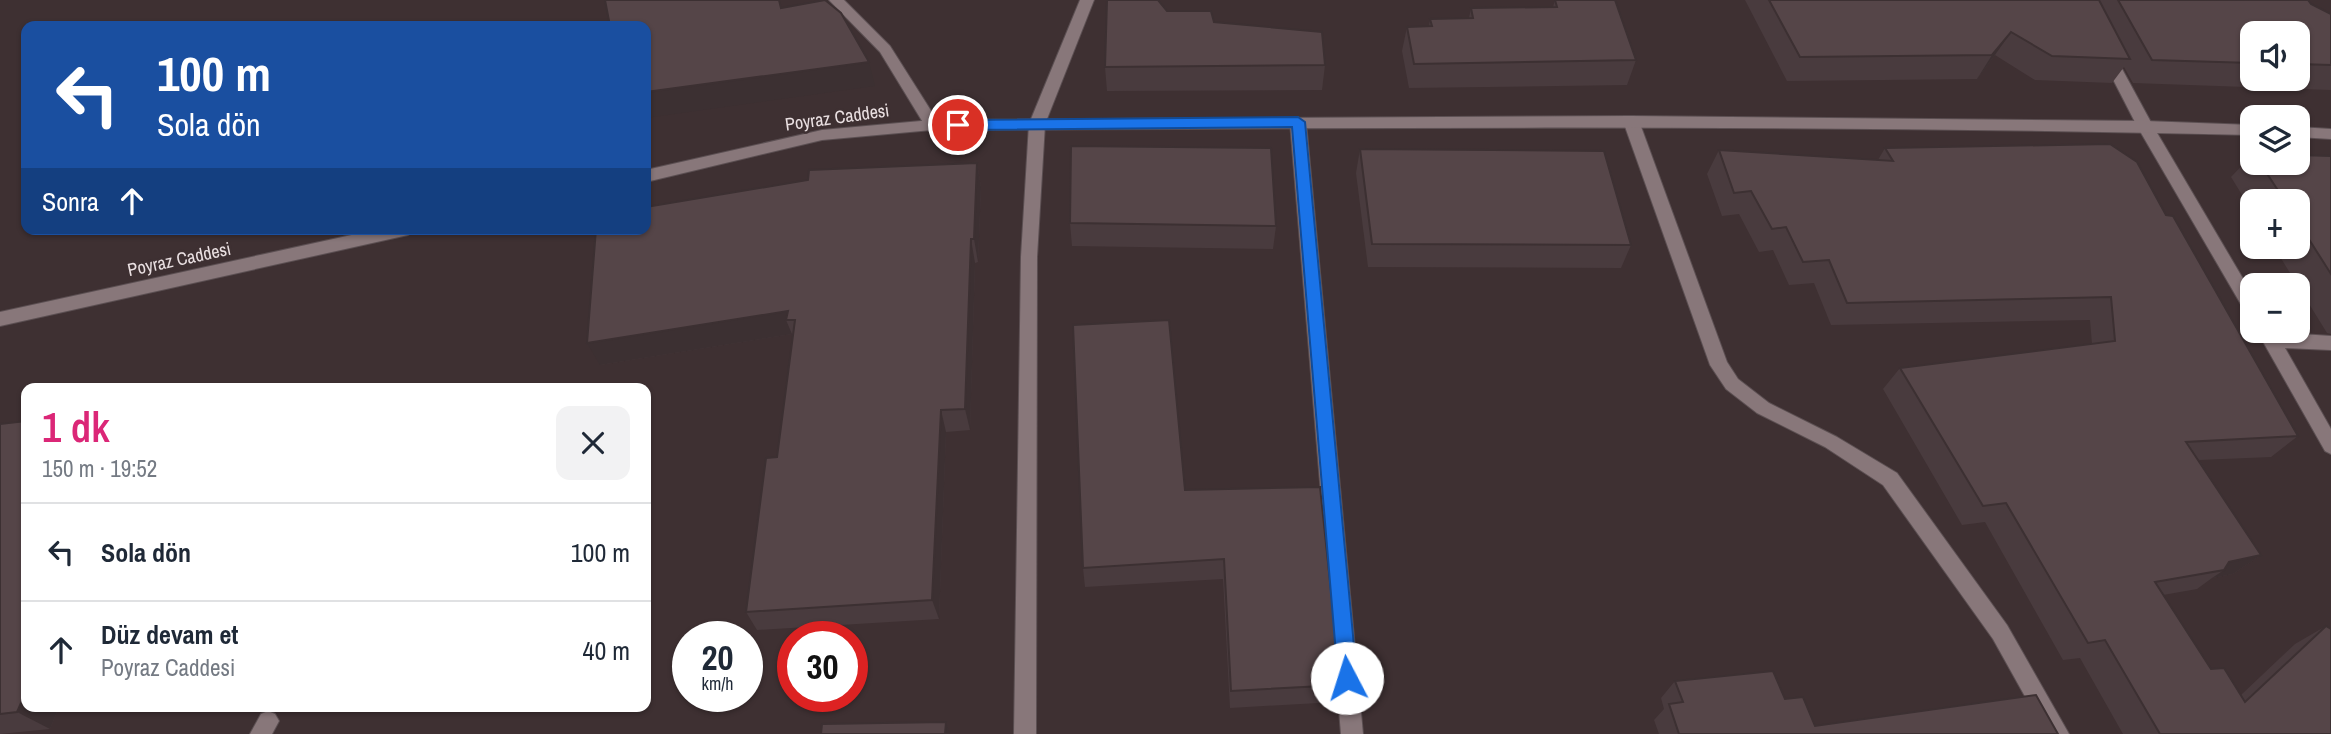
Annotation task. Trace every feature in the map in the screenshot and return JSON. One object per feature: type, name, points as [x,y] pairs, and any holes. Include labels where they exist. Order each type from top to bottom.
[{"type":"street","points":[[836,0],[885,49],[932,125]]},
{"type":"street","points":[[1025,734],[1029,257],[1037,124],[1087,0]]},
{"type":"street","points":[[2103,46],[2145,126],[2240,288]]},
{"type":"street","points":[[1631,121],[1719,365],[1732,384],[1763,408],[1831,442],[1890,479],[2000,632],[2058,734]]},
{"type":"street","name":"Poyraz Caddesi","points":[[651,175],[822,135],[932,125],[1631,121],[2145,126],[2240,130]]},
{"type":"street","points":[[1298,122],[1352,734]]},
{"type":"street","points":[[2310,133],[2331,134]]},
{"type":"street","name":"Poyraz Caddesi","points":[[0,319],[381,235]]},
{"type":"street","points":[[2310,341],[2331,344]]},
{"type":"street","points":[[2273,343],[2331,446]]},
{"type":"building","points":[[605,0],[779,0],[781,8],[825,0],[841,13],[869,62],[651,91],[651,21],[609,21]]},
{"type":"building","points":[[1107,0],[1158,0],[1167,11],[1211,11],[1214,22],[1322,32],[1325,65],[1105,67]]},
{"type":"building","points":[[1555,0],[1615,0],[1636,60],[1414,64],[1407,27],[1432,26],[1430,19],[1473,18],[1471,8],[1557,7]]},
{"type":"building","points":[[1769,0],[2099,0],[2130,59],[2052,56],[2011,32],[1992,55],[1800,57]]},
{"type":"building","points":[[2118,0],[2308,0],[2331,14],[2331,65],[2310,64],[2310,21],[2240,21],[2240,63],[2152,60]]},
{"type":"building","points":[[2110,144],[2137,162],[2166,215],[2173,216],[2240,334],[2240,343],[2245,343],[2298,436],[2186,442],[2261,555],[2229,562],[2224,570],[2155,582],[2211,669],[2224,668],[2245,702],[2326,626],[2331,629],[2331,734],[2160,734],[2105,640],[2088,643],[2006,503],[1983,506],[1900,368],[2115,341],[2111,297],[1847,303],[1829,260],[1803,262],[1786,227],[1772,229],[1751,191],[1734,193],[1719,150],[1893,161],[1885,148]]},
{"type":"building","points":[[1071,146],[1271,148],[1276,226],[1070,223]]},
{"type":"building","points":[[1360,149],[1604,151],[1631,245],[1372,244]]},
{"type":"building","points":[[2310,155],[2331,156],[2331,274],[2310,241],[2310,189],[2277,189],[2268,175],[2310,175]]},
{"type":"building","points":[[977,163],[974,239],[971,239],[965,409],[941,410],[932,600],[746,612],[766,458],[777,457],[795,320],[786,320],[788,311],[587,343],[596,235],[651,235],[651,206],[808,180],[809,170]]},
{"type":"building","points":[[1169,320],[1185,490],[1320,487],[1341,685],[1231,691],[1224,559],[1083,568],[1073,325]]},
{"type":"building","points":[[21,422],[21,703],[17,712],[0,714],[0,424]]},
{"type":"building","points":[[1773,671],[1785,699],[1803,697],[1815,726],[2036,695],[2058,734],[1679,734],[1669,704],[1683,702],[1675,681]]},
{"type":"building","points":[[946,722],[945,734],[821,734],[822,724]]},
{"type":"route","points":[[958,125],[1298,122],[1347,678]]}]
